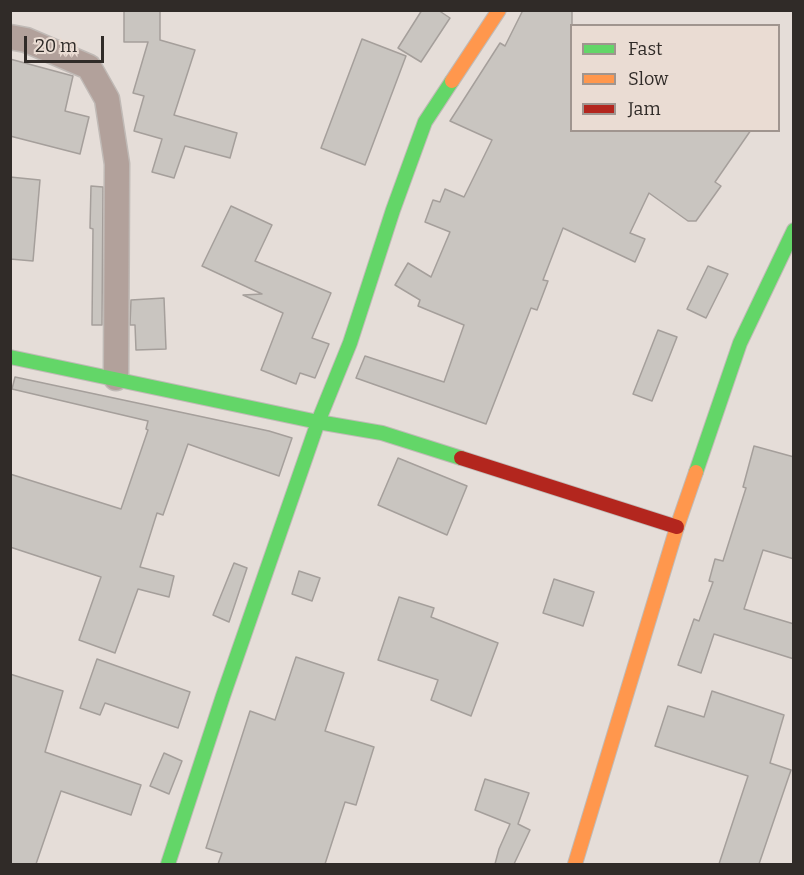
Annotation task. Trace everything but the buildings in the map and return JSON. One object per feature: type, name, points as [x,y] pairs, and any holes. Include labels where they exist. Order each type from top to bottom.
[{"type":"street","points":[[168,864],[223,696],[318,422],[350,343],[393,210],[425,122],[499,10]]},
{"type":"street","points":[[10,37],[26,40],[89,68],[107,99],[117,164],[116,378]]},
{"type":"street","points":[[575,864],[676,527],[740,343],[794,230]]},
{"type":"street","points":[[10,357],[318,422],[382,433],[676,527]]},
{"type":"traffic: fast","points":[[10,357],[318,422],[350,343],[393,210],[425,122],[452,81]]},
{"type":"traffic: fast","points":[[696,472],[740,343],[794,230]]},
{"type":"traffic: fast","points":[[168,864],[223,696],[318,422],[382,433],[461,458]]},
{"type":"traffic: slow","points":[[452,81],[499,10]]},
{"type":"traffic: slow","points":[[575,864],[677,527],[696,472]]},
{"type":"traffic: jam","points":[[461,458],[677,527]]}]
